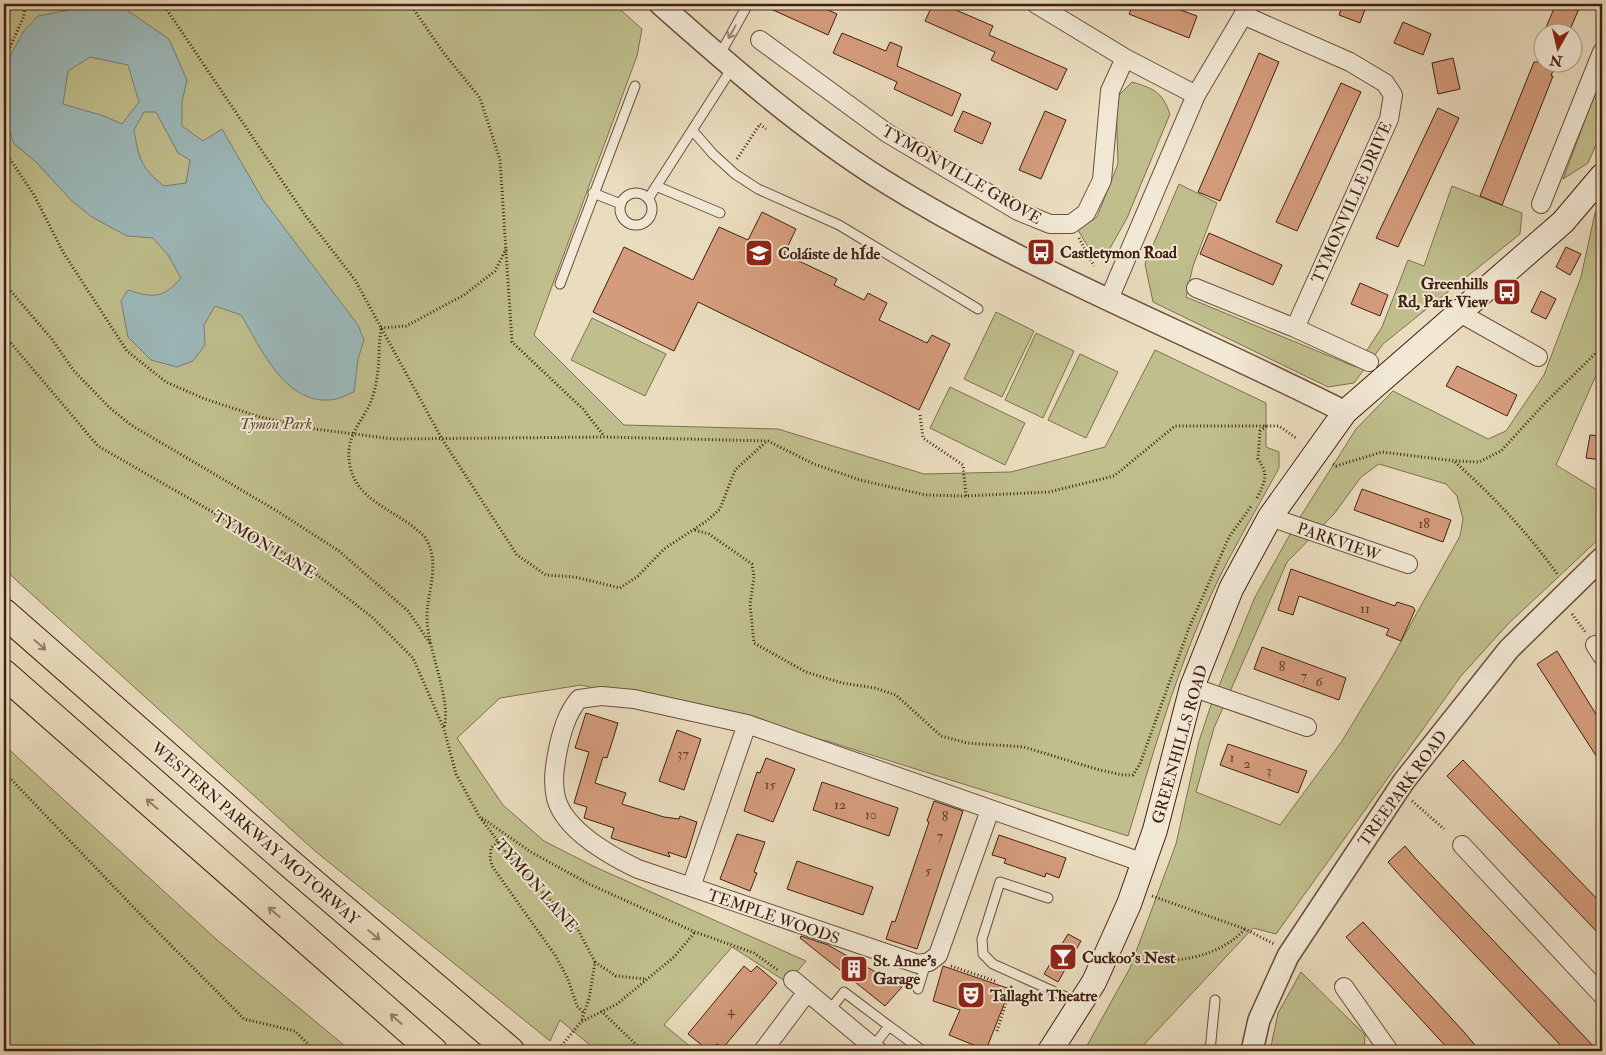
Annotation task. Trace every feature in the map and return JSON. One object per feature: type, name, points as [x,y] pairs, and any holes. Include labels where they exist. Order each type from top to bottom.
[{"type":"highway","name":"WESTERN PARKWAY MOTORWAY","points":[[4,612],[287,861],[510,1051]]},
{"type":"highway","points":[[4,674],[432,1051]]},
{"type":"main road","name":"GREENHILLS ROAD","points":[[1050,1051],[1074,1000],[1129,904],[1144,863],[1192,687],[1232,589],[1270,517],[1345,412],[1563,222],[1602,176]]},
{"type":"street","points":[[660,4],[725,62],[781,108],[884,181],[1000,247],[1345,412]]},
{"type":"street","points":[[1036,4],[1125,58],[1196,95]]},
{"type":"street","points":[[1110,299],[1196,95],[1247,9]]},
{"type":"street","name":"TYMONVILLE DRIVE","points":[[1247,9],[1350,62],[1384,83],[1393,95],[1389,119],[1295,328]]},
{"type":"street","name":"TYMONVILLE GROVE","points":[[760,40],[887,133],[1018,211],[1050,224],[1071,224],[1086,213],[1102,180],[1110,91],[1125,58]]},
{"type":"street","points":[[1541,204],[1602,52]]},
{"type":"street","points":[[1196,288],[1295,328],[1369,362]]},
{"type":"street","points":[[1458,312],[1538,358]]},
{"type":"street","name":"PARKVIEW","points":[[1270,517],[1408,564]]},
{"type":"street","name":"TREEPARK ROAD","points":[[1252,1051],[1259,1020],[1288,956],[1400,786],[1510,649],[1602,558]]},
{"type":"street","points":[[1192,687],[1306,727]]},
{"type":"street","name":"TEMPLE WOODS","points":[[926,963],[918,964],[860,946],[638,869],[594,844],[566,818],[556,800],[554,785],[561,736],[569,714],[579,699],[595,696],[634,700],[747,724],[990,810],[1098,845],[1144,863]]},
{"type":"street","name":"TEMPLE WOODS","points":[[691,886],[747,724]]},
{"type":"street","points":[[926,963],[938,955],[942,946],[990,810]]},
{"type":"street","points":[[1462,845],[1602,995]]},
{"type":"street","points":[[793,980],[875,1049]]},
{"type":"street","points":[[1344,987],[1388,1051]]},
{"type":"street","points":[[763,1051],[807,992]]},
{"type":"lane","points":[[648,198],[693,131],[725,62],[748,4]]},
{"type":"lane","points":[[560,284],[635,86]]},
{"type":"lane","points":[[693,131],[730,170],[775,198],[839,225],[978,309]]},
{"type":"lane","points":[[656,186],[720,213]]},
{"type":"lane","points":[[593,193],[621,204]]},
{"type":"lane","points":[[636,193],[648,198],[652,210],[651,216],[642,224],[636,225],[625,221],[620,210],[621,204],[630,195],[636,193]]},
{"type":"lane","points":[[1048,898],[1000,882],[982,939],[983,954],[993,964],[1074,1000]]},
{"type":"lane","points":[[918,989],[926,963]]},
{"type":"lane","points":[[829,1011],[844,992],[923,1051]]},
{"type":"lane","points":[[1210,1051],[1215,1000]]},
{"type":"lane","points":[[875,1049],[889,1026]]},
{"type":"path","points":[[4,60],[24,16],[26,4]]},
{"type":"path","points":[[164,4],[305,215],[355,280],[442,439],[517,555],[546,575],[575,577],[620,588],[638,576],[664,549],[720,509],[735,470],[768,441]]},
{"type":"path","points":[[410,4],[443,52],[480,98],[500,160],[512,342],[583,409],[604,436]]},
{"type":"path","points":[[730,170],[760,124],[766,129]]},
{"type":"path","points":[[4,150],[5,156],[34,195],[63,252],[127,351],[166,382],[205,399],[260,417],[351,434],[393,439],[604,436],[768,441],[814,464],[860,480],[926,495],[966,496],[1049,492],[1114,476],[1175,426],[1279,426],[1296,438]]},
{"type":"path","points":[[1077,235],[1094,266]]},
{"type":"path","points":[[381,328],[406,326],[464,295],[495,271],[506,249]]},
{"type":"path","points":[[4,283],[51,338],[74,371],[110,408],[131,425],[277,510],[339,551],[408,611],[430,642]]},
{"type":"path","points":[[381,328],[374,394],[351,434],[350,465],[354,480],[369,499],[410,524],[426,538],[434,560],[427,616],[430,642],[443,699],[444,729]]},
{"type":"path","name":"TYMON LANE","points":[[4,335],[98,446],[303,564],[372,617],[413,658],[444,729],[456,774],[479,816],[514,863],[577,928],[595,962]]},
{"type":"path","points":[[1328,460],[1336,466],[1382,452],[1479,462],[1501,451],[1545,403],[1602,347]]},
{"type":"path","points":[[920,415],[923,438],[963,465],[966,496]]},
{"type":"path","points":[[694,529],[709,534],[752,564],[754,577],[750,604],[754,643],[774,655],[806,672],[842,683],[875,688],[896,695],[941,736],[967,743],[1024,747],[1096,769],[1123,775],[1133,775],[1140,764],[1189,628],[1229,537],[1255,502],[1266,478],[1265,468],[1258,459],[1260,431],[1266,426]]},
{"type":"path","points":[[1455,461],[1494,497],[1532,538],[1559,577]]},
{"type":"path","points":[[1570,613],[1595,645]]},
{"type":"path","points":[[4,772],[244,1019],[295,1030],[315,1051]]},
{"type":"path","points":[[1412,801],[1444,829]]},
{"type":"path","points":[[479,816],[531,852],[589,884],[695,932],[754,953],[793,980]]},
{"type":"path","points":[[498,842],[491,848],[490,858],[492,866],[556,956],[568,979],[576,1006],[584,1013]]},
{"type":"path","points":[[1147,895],[1245,928],[1278,946]]},
{"type":"path","points":[[1126,961],[1162,962],[1201,956],[1227,945],[1245,928]]},
{"type":"path","points":[[581,1022],[617,1004],[674,957],[695,932]]},
{"type":"path","points":[[557,1051],[581,1022],[590,999],[595,962],[616,976],[647,978]]},
{"type":"path","points":[[944,964],[997,982]]},
{"type":"path","points":[[996,1031],[1012,988],[1006,984]]},
{"type":"path","points":[[600,1011],[643,1051]]},
{"type":"green space","name":"Tymon Park","points":[[4,4],[614,4],[642,29],[637,56],[534,335],[624,425],[778,429],[924,474],[1011,472],[1105,447],[1155,350],[1266,403],[1266,447],[1279,452],[1279,468],[1220,576],[1203,613],[1162,723],[1128,836],[827,741],[581,685],[500,698],[457,738],[503,805],[544,841],[595,867],[806,961],[795,974],[785,981],[732,947],[664,1025],[696,1051],[597,1051],[560,1020],[550,1041],[315,851],[4,569]]},
{"type":"green space","points":[[1602,75],[1602,131],[1588,163],[1563,179]]},
{"type":"green space","points":[[1132,82],[1157,92],[1170,114],[1127,218],[1109,250],[1094,257],[1078,230],[1097,217],[1118,164],[1116,98]]},
{"type":"green space","points":[[1179,184],[1217,203],[1193,266],[1186,297],[1356,367],[1382,327],[1408,260],[1424,266],[1452,186],[1522,213],[1520,234],[1383,344],[1354,383],[1328,387],[1153,302],[1145,264]]},
{"type":"green space","points":[[1602,202],[1602,362],[1556,465],[1602,493],[1602,536],[1508,624],[1461,676],[1276,934],[1253,928],[1138,1051],[1084,1051],[1130,968],[1176,844],[1199,741],[1210,708],[1255,597],[1297,522],[1356,429],[1393,391],[1488,439],[1506,431],[1544,375],[1581,277],[1595,213]],"holes":[[[1379,464],[1446,484],[1457,496],[1463,519],[1460,536],[1385,670],[1342,741],[1280,825],[1196,792],[1214,728],[1287,562],[1334,514],[1361,477]]]},
{"type":"green space","points":[[996,312],[1034,331],[1002,397],[964,379]]},
{"type":"green space","points":[[592,318],[666,354],[645,396],[571,360]]},
{"type":"green space","points":[[1036,333],[1074,351],[1043,418],[1005,400]]},
{"type":"green space","points":[[1080,354],[1118,372],[1086,438],[1048,420]]},
{"type":"green space","points":[[950,387],[1025,423],[1005,465],[930,428]]},
{"type":"green space","points":[[4,745],[216,939],[351,1051],[4,1051]]},
{"type":"green space","points":[[1301,972],[1365,1035],[1364,1051],[1270,1051],[1278,1013]]},
{"type":"water","points":[[99,4],[118,4],[169,39],[187,80],[182,102],[182,126],[203,141],[222,129],[263,200],[358,325],[364,340],[358,359],[354,392],[336,399],[319,400],[303,395],[290,386],[267,359],[241,315],[215,306],[204,325],[205,345],[193,361],[177,367],[151,360],[128,337],[121,301],[128,290],[157,295],[169,290],[181,278],[168,255],[153,238],[127,236],[92,217],[72,201],[36,162],[14,144],[4,117],[4,67],[24,31],[38,16]],"holes":[[[90,57],[128,65],[139,102],[122,124],[104,116],[63,104],[68,71]],[[144,112],[156,112],[178,153],[190,160],[186,183],[164,186],[145,167],[139,155],[134,130]]]},
{"type":"building","points":[[760,4],[815,4],[837,14],[828,35]]},
{"type":"building","points":[[933,4],[942,4],[993,26],[989,35],[1067,69],[1057,90],[991,60],[995,52],[925,21]]},
{"type":"building","points":[[1133,4],[1164,4],[1197,16],[1189,38],[1129,14]]},
{"type":"building","points":[[1343,4],[1367,4],[1360,23],[1339,15]]},
{"type":"building","points":[[1556,4],[1581,4],[1573,22],[1548,22]]},
{"type":"building","points":[[1403,22],[1431,34],[1423,55],[1394,43]]},
{"type":"building","points":[[842,33],[886,51],[890,42],[902,47],[897,66],[961,94],[952,116],[894,89],[897,82],[833,53]]},
{"type":"building","points":[[1259,53],[1279,62],[1220,201],[1198,192]]},
{"type":"building","points":[[1453,58],[1460,89],[1438,94],[1432,63]]},
{"type":"building","points":[[1534,62],[1534,72],[1552,72],[1551,76],[1553,76],[1502,205],[1480,196]]},
{"type":"building","points":[[1341,83],[1361,92],[1297,231],[1276,222]]},
{"type":"building","points":[[1438,108],[1459,118],[1398,247],[1376,238]]},
{"type":"building","points":[[963,111],[991,123],[982,144],[954,131]]},
{"type":"building","points":[[1045,111],[1066,120],[1041,179],[1019,170]]},
{"type":"building","points":[[762,212],[796,229],[784,254],[837,279],[834,285],[864,300],[868,293],[887,303],[879,320],[927,343],[932,335],[950,344],[919,410],[698,302],[674,351],[593,312],[624,247],[693,280],[719,227],[748,240]]},
{"type":"building","points":[[1209,233],[1282,265],[1273,285],[1200,254]]},
{"type":"building","points":[[1566,247],[1581,254],[1570,275],[1556,267]]},
{"type":"building","points":[[1360,283],[1388,295],[1380,316],[1351,304]]},
{"type":"building","points":[[1541,291],[1556,299],[1546,319],[1531,312]]},
{"type":"building","points":[[1457,366],[1517,395],[1507,416],[1446,386]]},
{"type":"building","points":[[1590,435],[1602,436],[1602,460],[1586,458]]},
{"type":"building","points":[[1362,489],[1451,520],[1443,542],[1354,510]]},
{"type":"building","points":[[1291,569],[1395,606],[1397,602],[1413,607],[1415,610],[1401,641],[1386,635],[1389,629],[1299,596],[1293,615],[1278,610]]},
{"type":"building","points":[[1262,647],[1346,678],[1339,700],[1254,669]]},
{"type":"building","points":[[1557,651],[1602,724],[1602,765],[1537,664]]},
{"type":"building","points":[[586,713],[618,723],[607,758],[603,757],[595,783],[626,793],[622,804],[664,817],[679,819],[680,816],[697,822],[686,858],[668,852],[670,857],[611,838],[614,828],[584,818],[587,807],[574,803],[589,752],[575,748]]},
{"type":"building","points":[[677,730],[701,739],[684,790],[659,781]]},
{"type":"building","points":[[1228,744],[1307,771],[1298,793],[1220,765]]},
{"type":"building","points":[[766,758],[795,769],[773,822],[744,811],[757,772],[760,773]]},
{"type":"building","points":[[1463,760],[1602,904],[1602,937],[1447,776]]},
{"type":"building","points":[[822,782],[898,808],[889,836],[813,810]]},
{"type":"building","points":[[934,801],[963,811],[917,949],[886,939],[892,921],[895,922],[929,822],[927,821]]},
{"type":"building","points":[[737,834],[765,842],[754,872],[757,873],[750,891],[720,879]]},
{"type":"building","points":[[999,835],[1066,858],[1059,878],[1046,873],[1045,877],[1004,863],[1006,859],[992,855]]},
{"type":"building","points":[[1405,846],[1598,1051],[1566,1051],[1403,879],[1388,862]]},
{"type":"building","points":[[797,861],[873,887],[863,915],[787,889]]},
{"type":"building","points":[[1363,922],[1480,1051],[1450,1051],[1373,967],[1346,937]]},
{"type":"building","name":"Cuckoo's Nest","points":[[1068,934],[1081,941],[1058,982],[1044,974]]},
{"type":"building","name":"St. Anne's Garage","points":[[801,936],[828,945],[902,987],[885,1006],[800,938]]},
{"type":"building","points":[[744,966],[751,972],[757,966],[777,983],[723,1048],[717,1044],[709,1051],[688,1034]]},
{"type":"building","name":"Tallaght Theatre","points":[[943,966],[1010,989],[986,1050],[949,1035],[960,1010],[933,1001]]},
{"type":"place","name":"Castletymon Road","points":[[1041,252]]},
{"type":"place","name":"Coláiste de hÍde","points":[[759,253]]},
{"type":"place","name":"Greenhills Rd, Park View","points":[[1507,292]]},
{"type":"place","name":"Cuckoo's Nest","points":[[1063,957]]},
{"type":"place","name":"St. Anne's Garage","points":[[854,969]]},
{"type":"place","name":"Tallaght Theatre","points":[[971,995]]}]
